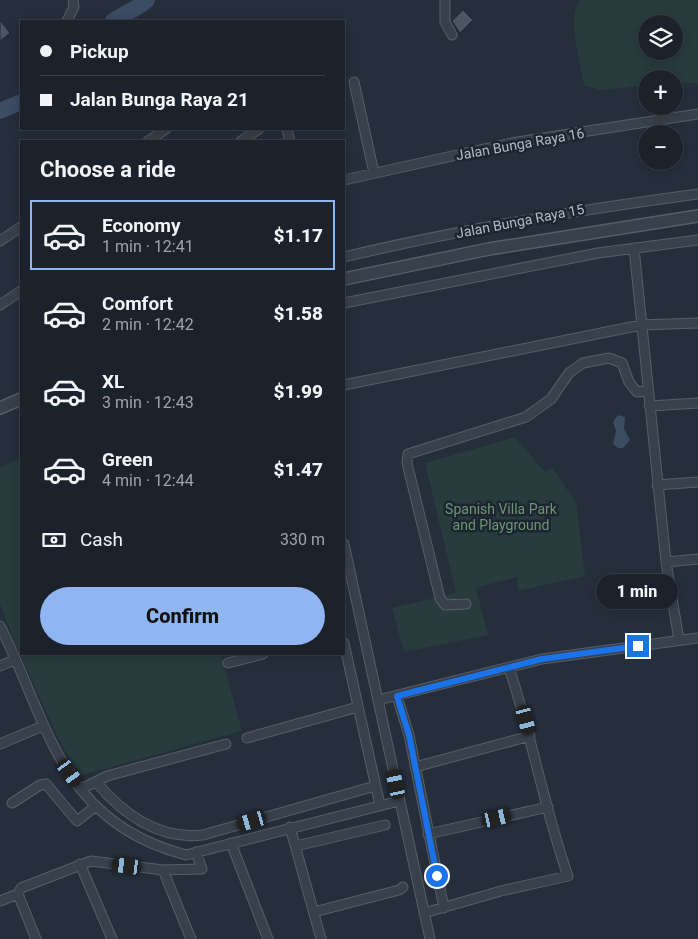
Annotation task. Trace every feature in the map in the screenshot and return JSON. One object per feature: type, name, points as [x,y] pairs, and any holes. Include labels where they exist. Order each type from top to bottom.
[{"type":"street","points":[[68,20],[74,7],[73,0]]},
{"type":"street","points":[[445,0],[445,22],[452,35]]},
{"type":"street","points":[[354,82],[374,173]]},
{"type":"street","name":"Jalan Bunga Raya 16","points":[[345,180],[511,144],[698,114]]},
{"type":"street","points":[[150,140],[164,130]]},
{"type":"street","points":[[242,140],[258,130]]},
{"type":"street","name":"Jalan Bunga Raya 15","points":[[345,258],[534,218],[611,205],[698,194]]},
{"type":"street","points":[[345,279],[489,249],[698,216]]},
{"type":"street","points":[[0,241],[20,228]]},
{"type":"street","points":[[345,303],[530,265],[634,248],[698,240]]},
{"type":"street","points":[[634,248],[657,485],[666,562],[679,640]]},
{"type":"street","points":[[0,305],[20,292]]},
{"type":"street","points":[[345,386],[641,325],[698,323]]},
{"type":"street","points":[[466,604],[445,605],[440,598],[407,463],[408,454],[526,417],[552,399],[574,368],[600,358],[609,358],[622,363],[630,382],[637,392],[647,391]]},
{"type":"street","points":[[0,408],[20,399]]},
{"type":"street","points":[[649,406],[698,403]]},
{"type":"street","points":[[657,485],[698,482]]},
{"type":"street","points":[[345,549],[430,939]]},
{"type":"street","points":[[666,562],[698,559]]},
{"type":"street","points":[[0,626],[58,757],[81,789],[119,828],[158,848],[186,855],[399,801]]},
{"type":"street","points":[[378,700],[542,659],[698,638]]},
{"type":"street","points":[[345,648],[380,805]]},
{"type":"street","points":[[228,663],[259,655]]},
{"type":"street","points":[[0,666],[14,660]]},
{"type":"street","points":[[424,913],[568,876],[559,851],[530,736],[509,668]]},
{"type":"street","points":[[397,696],[415,767],[444,908]]},
{"type":"street","points":[[248,738],[358,707]]},
{"type":"street","points":[[0,744],[43,726]]},
{"type":"street","points":[[415,767],[530,736]]},
{"type":"street","points":[[81,789],[96,782],[226,744]]},
{"type":"street","points":[[96,782],[113,802],[148,826],[190,837],[203,835],[376,786]]},
{"type":"street","points":[[12,803],[40,785],[46,784],[77,821],[96,806]]},
{"type":"street","points":[[428,834],[548,807]]},
{"type":"street","points":[[296,846],[385,825]]},
{"type":"street","points":[[290,828],[321,939]]},
{"type":"street","points":[[231,843],[268,939]]},
{"type":"street","points":[[0,901],[18,894],[21,888],[91,861],[163,870],[202,870],[196,852]]},
{"type":"street","points":[[80,864],[112,939]]},
{"type":"street","points":[[163,870],[191,939]]},
{"type":"street","points":[[314,912],[399,890],[403,887]]},
{"type":"street","points":[[18,894],[36,939]]},
{"type":"green space","points":[[580,0],[698,0],[698,83],[683,84],[683,70],[638,70],[638,87],[600,90],[584,85],[574,28],[576,7]]},
{"type":"green space","name":"Spanish Villa Park and Playground","points":[[515,437],[545,472],[552,468],[576,502],[585,576],[518,591],[517,577],[476,588],[488,635],[404,652],[392,608],[456,593],[425,463]]},
{"type":"green space","points":[[20,459],[20,654],[0,604],[0,467]]},
{"type":"green space","points":[[20,655],[221,655],[242,731],[79,776],[59,740]]},
{"type":"water","points":[[618,415],[625,417],[624,429],[630,440],[623,448],[618,448],[613,444],[616,431],[613,422]]},
{"type":"building","points":[[463,10],[473,20],[460,33],[452,21]]},
{"type":"building","points":[[0,20],[10,33],[0,41]]},
{"type":"waterway","points":[[115,20],[147,0]]},
{"type":"waterway","points":[[0,111],[20,102]]},
{"type":"route","points":[[437,876],[409,735],[397,696],[542,659],[638,646]]}]
